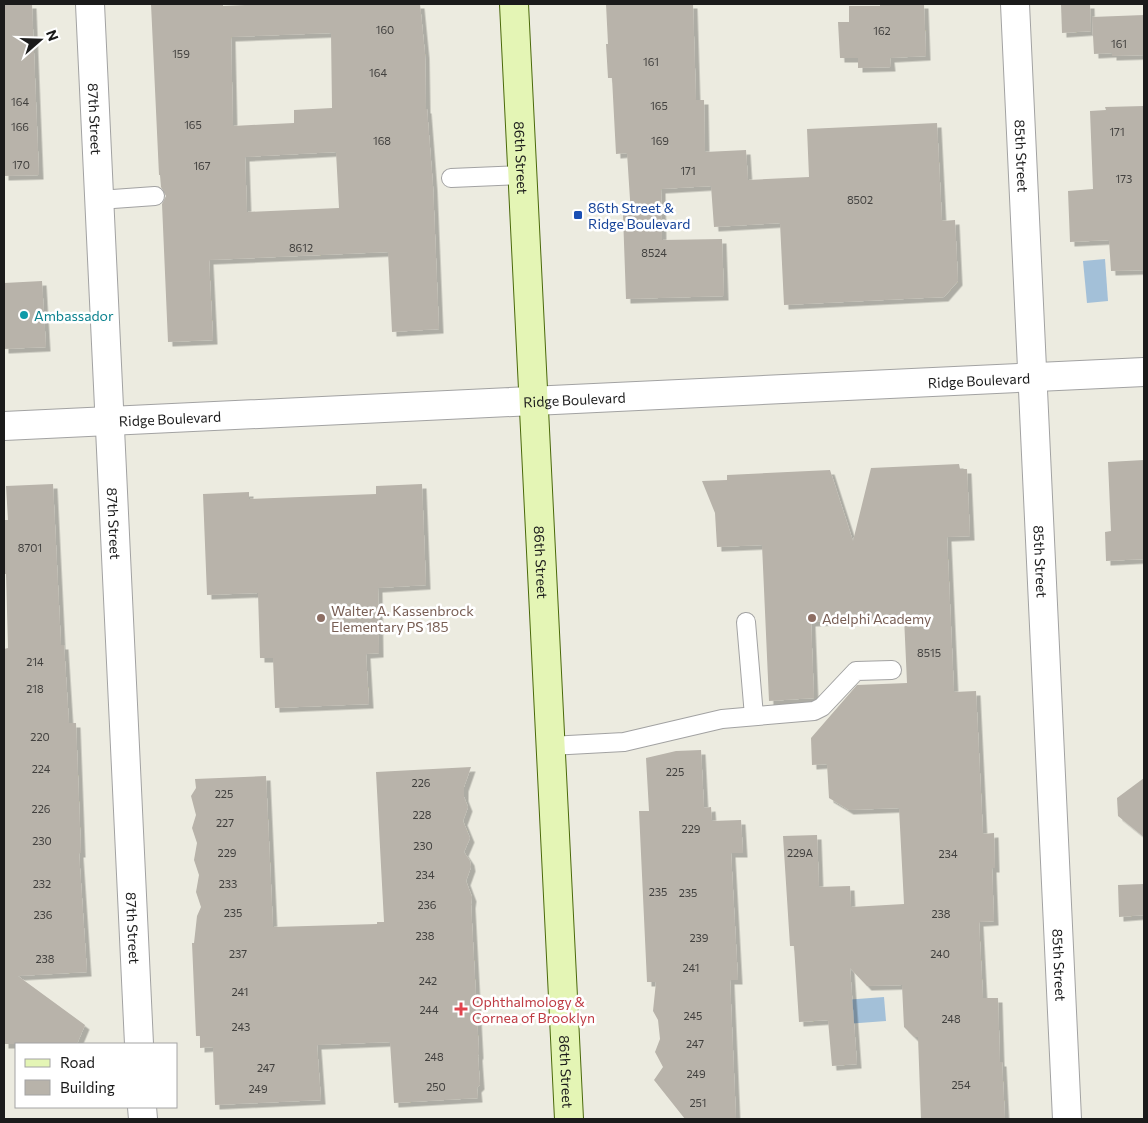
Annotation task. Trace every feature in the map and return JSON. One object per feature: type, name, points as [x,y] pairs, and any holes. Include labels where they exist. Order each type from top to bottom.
[{"type":"main road","name":"86th Street","points":[[514,4],[569,1119]]},
{"type":"street","name":"87th Street","points":[[90,4],[139,1043]]},
{"type":"street","name":"85th Street","points":[[1014,4],[1067,1119]]},
{"type":"street","name":"Ridge Boulevard","points":[[4,426],[1144,372]]},
{"type":"lane","points":[[451,178],[522,175]]},
{"type":"lane","points":[[99,200],[154,196]]},
{"type":"lane","points":[[746,622],[754,716]]},
{"type":"lane","points":[[550,746],[624,742],[722,718],[814,712],[822,707],[856,671],[892,670]]},
{"type":"water","points":[[1105,259],[1108,301],[1087,303],[1083,261]]},
{"type":"water","points":[[884,997],[886,1021],[846,1024],[844,1000]]},
{"type":"building","points":[[4,4],[32,4],[39,175],[4,176]]},
{"type":"building","points":[[151,4],[223,4],[223,6],[270,4],[420,4],[433,186],[439,329],[392,332],[388,252],[209,260],[213,340],[168,342],[162,204],[166,196],[161,187]],"holes":[[[331,33],[332,108],[294,110],[294,123],[233,126],[231,37]],[[336,152],[339,208],[247,212],[245,157]]]},
{"type":"building","points":[[606,4],[693,4],[696,100],[704,100],[705,152],[746,150],[748,180],[809,177],[807,129],[937,123],[942,221],[955,220],[958,281],[944,297],[784,305],[780,223],[714,227],[711,186],[661,189],[662,240],[722,239],[724,296],[626,299],[623,215],[631,215],[627,153],[616,154],[612,78],[608,78]]},
{"type":"building","points":[[880,4],[924,4],[926,56],[890,58],[891,67],[858,68],[858,58],[840,58],[838,22],[849,22],[849,6],[880,6]]},
{"type":"building","points":[[1061,4],[1090,4],[1091,31],[1062,33]]},
{"type":"building","points":[[1144,15],[1144,55],[1112,56],[1112,53],[1094,54],[1092,17]]},
{"type":"building","points":[[1144,106],[1144,270],[1111,271],[1109,240],[1070,242],[1068,191],[1093,189],[1090,111],[1106,110],[1105,107]]},
{"type":"building","name":"Ambassador","points":[[42,281],[46,347],[4,349],[4,283]]},
{"type":"building","points":[[1144,460],[1144,559],[1106,561],[1105,532],[1111,531],[1108,462]]},
{"type":"building","points":[[959,464],[960,469],[967,469],[970,536],[947,537],[954,692],[976,691],[983,834],[994,833],[995,868],[992,868],[994,921],[979,922],[983,998],[998,998],[1000,1062],[1002,1062],[1005,1119],[921,1119],[918,1037],[914,1037],[904,1027],[902,985],[867,986],[850,968],[857,1064],[832,1066],[828,1020],[799,1022],[794,946],[790,946],[783,836],[817,835],[819,887],[850,886],[851,907],[904,904],[899,808],[849,810],[829,798],[827,764],[812,765],[811,738],[857,685],[907,683],[904,617],[811,622],[814,698],[769,701],[762,545],[717,547],[715,513],[702,481],[727,480],[727,475],[830,470],[853,541],[871,468]]},
{"type":"building","points":[[53,484],[61,645],[64,645],[69,723],[76,723],[81,853],[79,853],[87,972],[18,976],[85,1025],[77,1043],[4,1044],[4,649],[8,648],[6,574],[4,574],[4,520],[8,520],[6,486]]},
{"type":"building","points":[[422,484],[426,585],[378,588],[379,653],[366,654],[369,704],[275,708],[273,658],[260,658],[258,593],[207,595],[203,494],[249,492],[249,499],[376,494],[376,486]]},
{"type":"building","points":[[701,750],[704,808],[711,807],[712,821],[741,820],[743,853],[731,853],[738,980],[730,980],[736,1119],[685,1119],[654,1080],[663,1067],[655,1052],[660,1039],[658,1020],[653,1011],[656,982],[647,982],[639,811],[649,811],[646,758],[676,751]]},
{"type":"building","points":[[471,767],[464,787],[464,797],[468,807],[463,821],[470,838],[464,852],[470,861],[471,867],[466,881],[472,897],[480,1085],[477,1088],[478,1098],[394,1103],[390,1042],[317,1045],[321,1100],[215,1105],[213,1047],[200,1048],[200,1036],[196,1036],[192,943],[194,943],[197,916],[201,907],[196,892],[199,875],[194,860],[197,843],[192,828],[196,815],[191,796],[196,788],[195,779],[266,776],[273,927],[377,924],[377,922],[384,922],[376,772]]},
{"type":"building","points":[[1144,778],[1144,837],[1118,816],[1117,798]]},
{"type":"building","points":[[1144,884],[1144,915],[1119,917],[1118,885]]},
{"type":"place","name":"86th Street & Ridge Boulevard","points":[[578,215]]},
{"type":"place","name":"Ambassador","points":[[24,315]]},
{"type":"place","name":"Walter A. Kassenbrock Elementary PS 185","points":[[321,618]]},
{"type":"place","name":"Adelphi Academy","points":[[812,618]]},
{"type":"place","name":"Ophthalmology & Cornea of Brooklyn","points":[[461,1009]]}]
